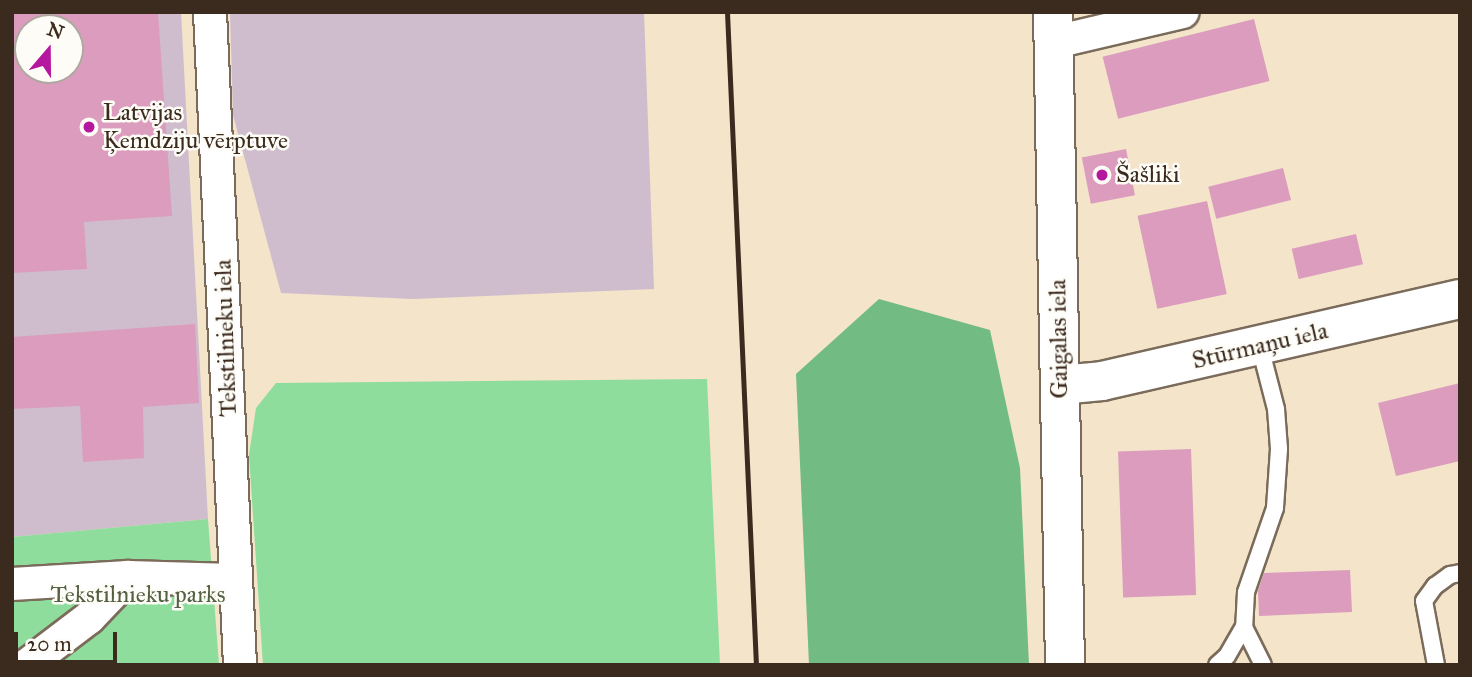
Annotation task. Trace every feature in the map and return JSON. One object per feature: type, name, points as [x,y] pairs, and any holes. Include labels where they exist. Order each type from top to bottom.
[{"type":"street","name":"Tekstilnieku iela","points":[[210,12],[228,373],[233,580],[240,665]]},
{"type":"street","points":[[1054,27],[1183,12]]},
{"type":"street","name":"Gaigalas iela","points":[[1054,27],[1065,665]]},
{"type":"street","name":"Stūrmaņu iela","points":[[1060,385],[1102,382],[1460,299]]},
{"type":"street","points":[[12,584],[128,577],[233,580]]},
{"type":"street","points":[[27,665],[89,618],[128,577]]},
{"type":"lane","points":[[1217,665],[1227,656],[1244,627],[1246,592],[1275,508],[1279,449],[1276,409],[1260,347]]},
{"type":"lane","points":[[1436,665],[1424,601],[1435,586],[1450,575],[1460,573]]},
{"type":"lane","points":[[1244,627],[1263,665]]},
{"type":"shaded area","points":[[12,12],[181,12],[208,519],[12,537]]},
{"type":"shaded area","points":[[230,12],[644,12],[654,289],[413,299],[281,293],[233,115]]},
{"type":"green space","points":[[879,299],[990,330],[1020,468],[1029,665],[809,665],[796,374]]},
{"type":"green space","points":[[707,379],[720,665],[263,665],[249,455],[256,408],[276,383]]},
{"type":"green space","name":"Tekstilnieku parks","points":[[208,519],[219,665],[12,665],[12,537]]},
{"type":"building","name":"Latvijas Ķemdziju vērptuve","points":[[12,12],[158,12],[172,216],[84,222],[87,269],[12,273]]},
{"type":"building","points":[[1254,19],[1269,81],[1118,119],[1103,57]]},
{"type":"building","points":[[1126,149],[1135,195],[1091,204],[1082,158]]},
{"type":"building","points":[[1283,168],[1291,200],[1216,219],[1208,187]]},
{"type":"building","points":[[1207,201],[1227,294],[1157,309],[1138,216]]},
{"type":"building","points":[[1356,234],[1363,264],[1299,279],[1292,249]]},
{"type":"building","points":[[195,324],[199,403],[143,407],[144,458],[83,462],[80,406],[12,409],[12,337]]},
{"type":"building","points":[[1460,383],[1460,461],[1396,476],[1378,403]]},
{"type":"building","points":[[1191,449],[1196,595],[1123,597],[1118,452]]},
{"type":"building","points":[[1350,570],[1352,612],[1259,616],[1258,591],[1264,573]]},
{"type":"railway","points":[[727,12],[756,665]]},
{"type":"place","name":"Latvijas Ķemdziju vērptuve","points":[[89,127]]},
{"type":"place","name":"Šašliki","points":[[1102,175]]}]
